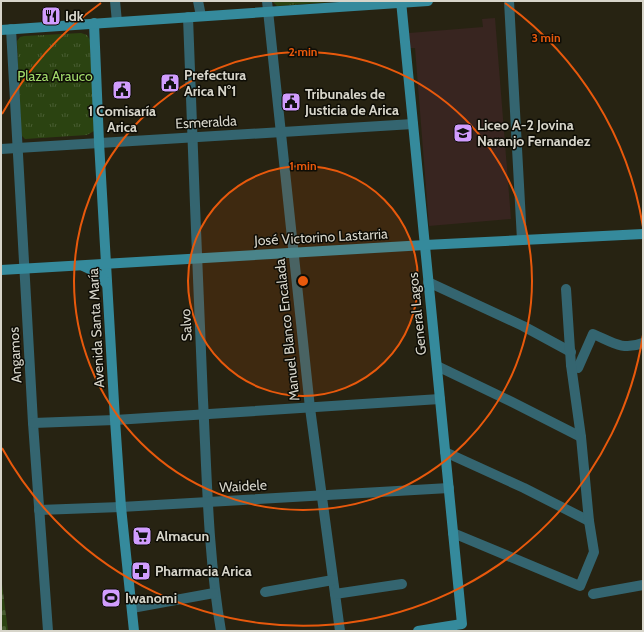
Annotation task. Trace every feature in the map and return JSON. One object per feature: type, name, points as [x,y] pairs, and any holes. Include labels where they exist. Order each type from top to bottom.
[{"type":"street","points":[[115,1],[117,22]]},
{"type":"street","points":[[198,1],[201,16]]},
{"type":"street","name":"Manuel Blanco Encalada","points":[[267,1],[310,408],[340,631]]},
{"type":"street","points":[[6,29],[428,1]]},
{"type":"street","points":[[509,1],[522,240]]},
{"type":"street","name":"General Lagos","points":[[401,2],[462,624],[418,631]]},
{"type":"street","name":"Salvo","points":[[188,17],[208,502],[214,593],[221,631]]},
{"type":"street","name":"Avenida Santa María","points":[[94,24],[99,142],[115,420],[121,506],[134,631]]},
{"type":"street","name":"Angamos","points":[[6,29],[17,147],[33,423],[48,631]]},
{"type":"street","name":"Esmeralda","points":[[1,148],[413,124]]},
{"type":"street","name":"José Victorino Lastarria","points":[[1,270],[425,245],[643,234]]},
{"type":"street","points":[[80,266],[97,273],[103,278],[107,285]]},
{"type":"street","points":[[428,282],[524,326],[571,352]]},
{"type":"street","points":[[453,533],[580,586],[594,552],[571,365],[566,289]]},
{"type":"street","points":[[571,365],[578,368],[593,334],[625,347],[643,343]]},
{"type":"street","points":[[437,366],[581,437]]},
{"type":"street","points":[[33,423],[115,420],[440,399]]},
{"type":"street","points":[[445,452],[524,488],[589,521]]},
{"type":"street","name":"Waidele","points":[[39,510],[449,488]]},
{"type":"street","points":[[265,592],[333,580]]},
{"type":"street","points":[[335,594],[402,584]]},
{"type":"street","points":[[593,594],[643,585]]},
{"type":"street","points":[[132,608],[214,593]]},
{"type":"shaded area","name":"Liceo A-2 Jovina Naranjo Fernandez","points":[[495,18],[511,219],[429,226],[415,48],[410,48],[409,33],[483,27],[482,19]]},
{"type":"green space","points":[[272,1],[344,1],[277,6]]},
{"type":"green space","name":"Plaza Arauco","points":[[81,33],[87,35],[90,40],[94,131],[87,135],[25,139],[21,135],[17,41],[20,37],[24,36]]},
{"type":"green space","points":[[1,576],[8,631],[1,631]]},
{"type":"place","name":"Idk","points":[[51,16]]},
{"type":"place","name":"Prefectura Arica N°1","points":[[170,83]]},
{"type":"place","name":"1 Comisaría Arica","points":[[122,90]]},
{"type":"place","name":"Tribunales de Justicia de Arica","points":[[291,102]]},
{"type":"place","name":"Liceo A-2 Jovina Naranjo Fernandez","points":[[463,133]]},
{"type":"place","name":"Almacun","points":[[142,536]]},
{"type":"place","name":"Pharmacia Arica","points":[[141,571]]},
{"type":"place","name":"Iwanomi","points":[[111,598]]}]
